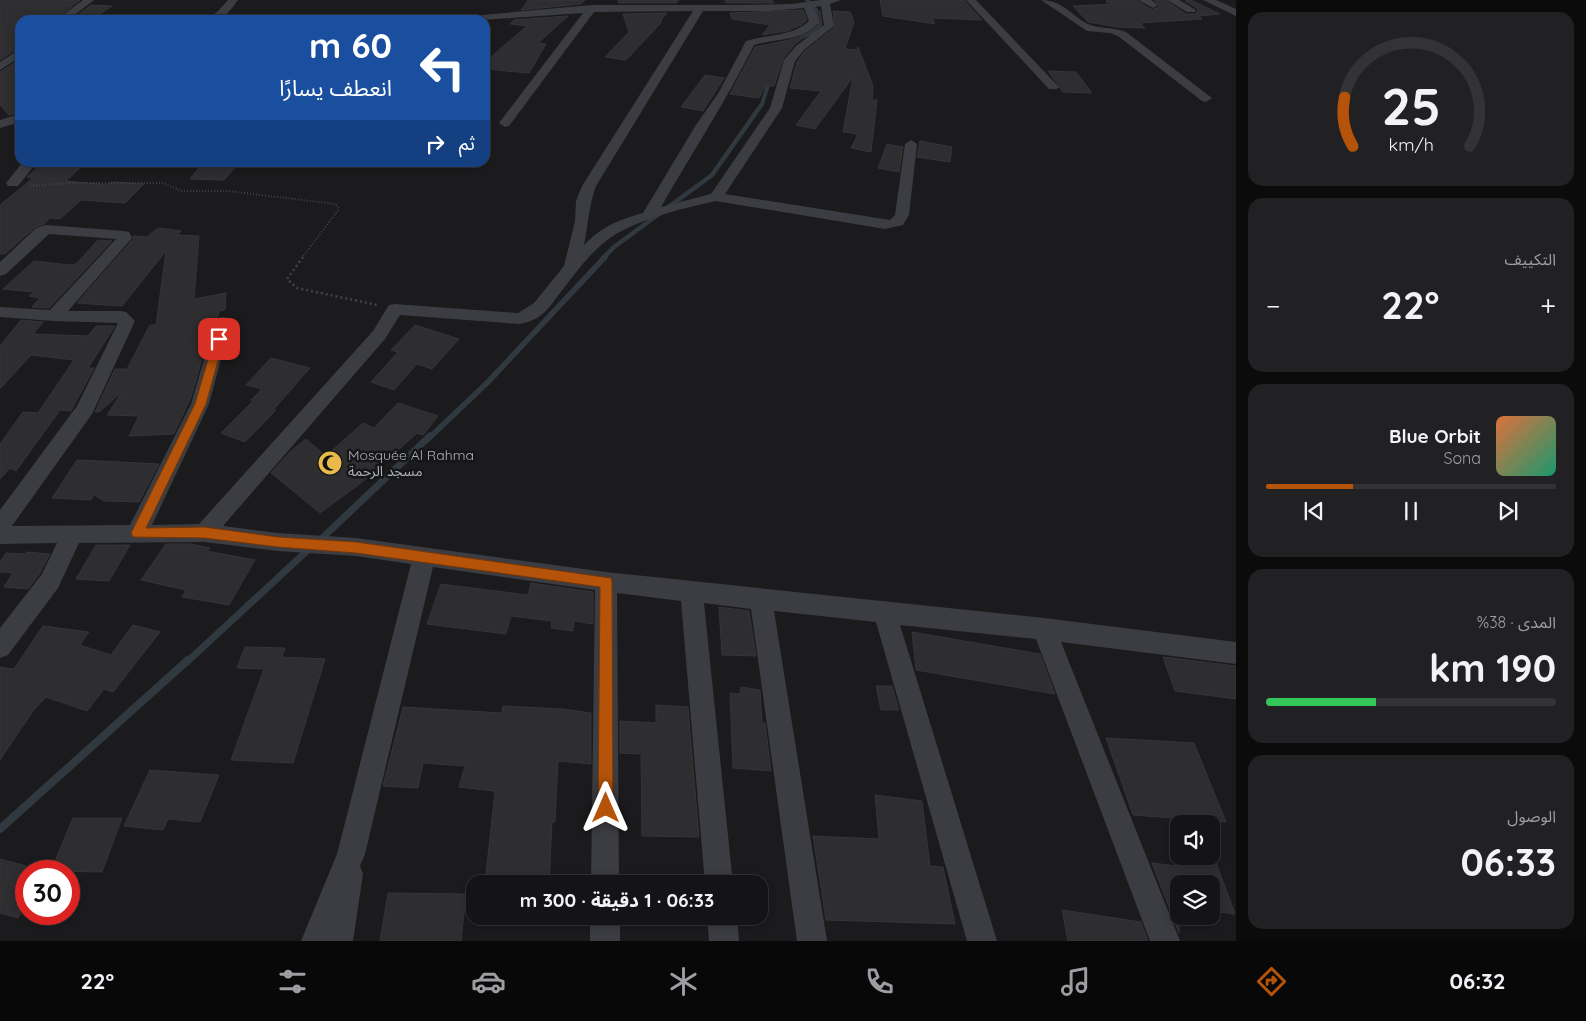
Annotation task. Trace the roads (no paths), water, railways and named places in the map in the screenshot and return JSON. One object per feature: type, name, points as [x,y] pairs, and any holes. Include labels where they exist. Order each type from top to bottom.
[{"type":"street","points":[[68,15],[89,0]]},
{"type":"street","points":[[219,15],[232,0]]},
{"type":"street","points":[[560,10],[570,0]]},
{"type":"street","points":[[971,0],[1052,86]]},
{"type":"street","points":[[1046,0],[1091,29],[1112,30],[1122,34],[1206,98]]},
{"type":"street","points":[[1144,0],[1153,5]]},
{"type":"street","points":[[1172,0],[1192,10]]},
{"type":"street","points":[[1208,0],[1236,13]]},
{"type":"street","points":[[490,16],[592,8],[808,5],[827,2],[829,26],[800,48],[790,60],[776,108],[716,197]]},
{"type":"street","points":[[649,215],[702,125],[725,92],[750,43],[796,34],[809,28],[814,22],[808,5]]},
{"type":"street","points":[[572,267],[582,221],[583,201],[588,186],[701,7]]},
{"type":"street","points":[[506,123],[592,8]]},
{"type":"street","points":[[0,66],[15,56]]},
{"type":"street","points":[[0,124],[15,120]]},
{"type":"street","points":[[204,532],[379,335],[395,308],[519,319],[530,315],[540,307],[572,267],[599,239],[619,225],[695,201],[716,197],[885,225],[895,225],[900,221],[902,215],[912,144]]},
{"type":"street","points":[[13,183],[27,167]]},
{"type":"street","points":[[0,271],[40,232],[47,229],[124,235],[125,238],[54,316]]},
{"type":"street","points":[[0,312],[54,316],[120,316],[127,321],[85,409],[0,526]]},
{"type":"street","points":[[138,533],[200,404],[223,322]]},
{"type":"street","points":[[0,535],[204,532],[278,542],[356,548],[606,582],[1044,629],[1236,653]]},
{"type":"street","points":[[0,647],[50,580],[72,534]]},
{"type":"street","points":[[316,941],[350,854],[424,557]]},
{"type":"street","points":[[605,875],[606,582]]},
{"type":"street","points":[[692,592],[718,875]]},
{"type":"street","points":[[762,600],[812,941]]},
{"type":"street","points":[[885,613],[982,941]]},
{"type":"street","points":[[1044,629],[1165,941]]},
{"type":"street","points":[[338,941],[346,901],[350,854]]},
{"type":"street","points":[[605,925],[605,941]]},
{"type":"street","points":[[723,925],[724,941]]},
{"type":"waterway","points":[[802,37],[811,33],[820,25],[816,10],[807,0]]},
{"type":"waterway","points":[[754,115],[762,104],[770,79]]},
{"type":"waterway","points":[[603,258],[614,247],[712,175],[755,114]]},
{"type":"waterway","points":[[429,438],[487,383],[605,257]]},
{"type":"waterway","points":[[318,542],[430,436]]},
{"type":"waterway","points":[[187,662],[310,548]]},
{"type":"waterway","points":[[0,829],[188,660]]},
{"type":"place","name":"Mosquée Al Rahma مسجد الرحمة","points":[[330,463]]}]
